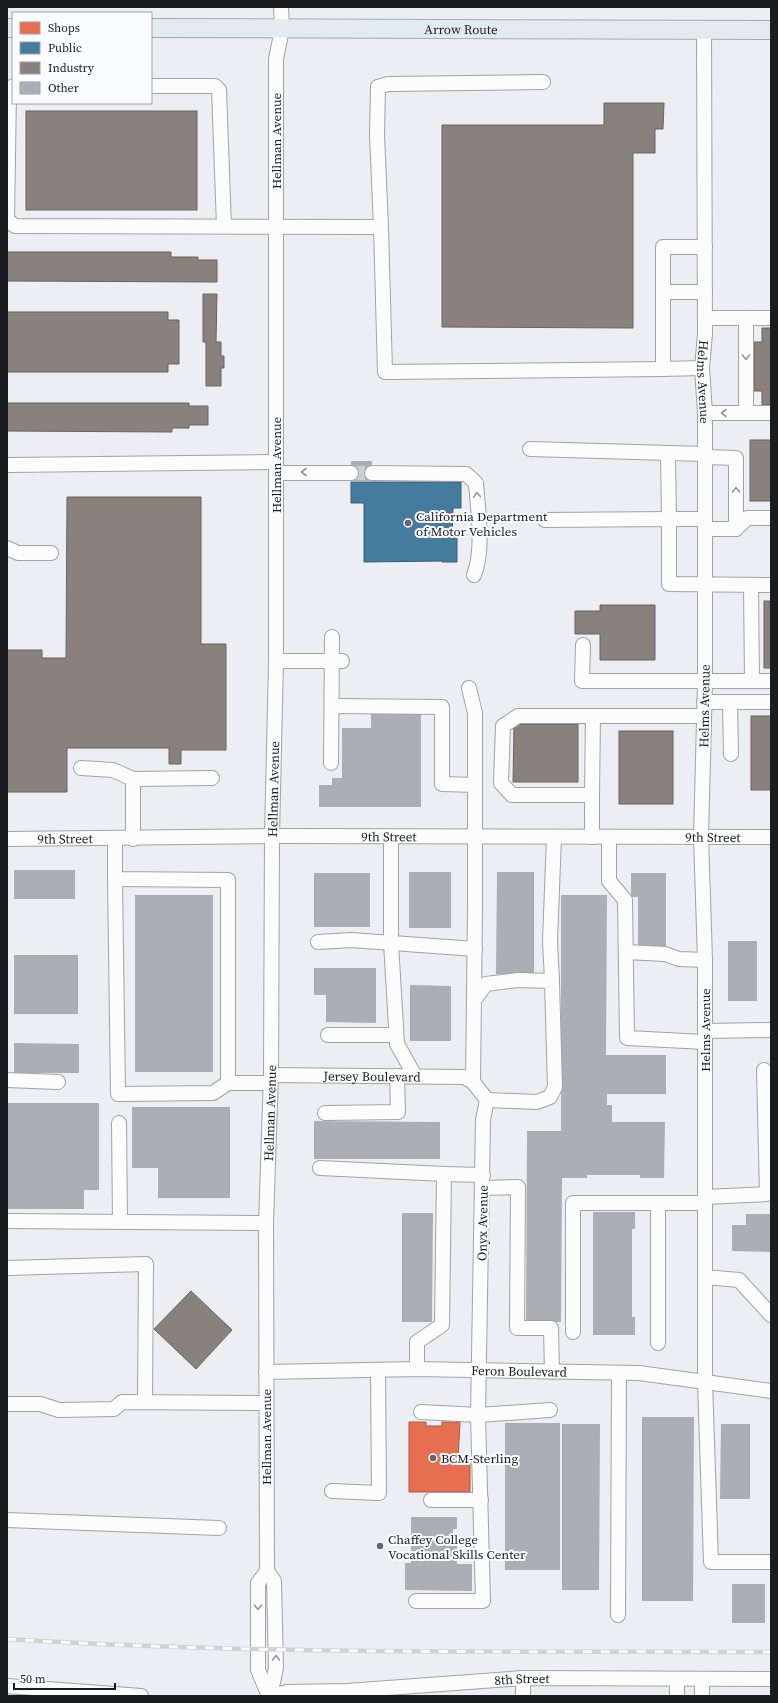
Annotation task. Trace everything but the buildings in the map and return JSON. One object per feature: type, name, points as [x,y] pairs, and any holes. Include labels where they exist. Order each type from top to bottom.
[{"type":"main road","name":"Arrow Route","points":[[152,28],[771,30]]},
{"type":"street","name":"Hellman Avenue","points":[[270,1696],[258,1670],[258,1583],[267,1571],[266,1223],[270,1079],[272,836],[276,661],[276,59],[282,29],[281,7]]},
{"type":"street","name":"Helms Avenue","points":[[704,30],[704,318],[702,368],[704,413],[704,709],[701,837],[705,960],[705,1382],[711,1562],[771,1562]]},
{"type":"street","points":[[543,82],[388,84],[378,87],[377,135],[385,372],[702,368]]},
{"type":"street","points":[[152,86],[215,86],[219,90],[224,226]]},
{"type":"street","points":[[12,88],[9,92],[7,220],[15,226],[381,227]]},
{"type":"street","points":[[663,369],[663,247],[704,247]]},
{"type":"street","points":[[663,292],[704,292]]},
{"type":"street","points":[[704,318],[771,318]]},
{"type":"street","points":[[746,318],[746,413]]},
{"type":"street","points":[[704,413],[771,413]]},
{"type":"street","points":[[530,449],[668,452],[736,458],[736,529]]},
{"type":"street","points":[[668,452],[669,584],[771,585]]},
{"type":"street","points":[[7,465],[276,467],[351,473]]},
{"type":"street","points":[[372,473],[466,474],[476,483],[479,521],[478,564],[474,575]]},
{"type":"street","points":[[736,529],[747,518],[771,518]]},
{"type":"street","points":[[545,520],[669,519],[736,529]]},
{"type":"street","points":[[7,548],[18,553],[51,553]]},
{"type":"street","points":[[751,585],[752,681]]},
{"type":"street","points":[[331,763],[332,706],[337,661],[332,637]]},
{"type":"street","points":[[583,645],[582,681],[771,681]]},
{"type":"street","points":[[276,661],[337,661]]},
{"type":"street","points":[[468,688],[475,713],[475,949],[473,1082],[487,1100],[537,1102],[550,1096],[555,1087],[550,933],[554,837]]},
{"type":"street","points":[[730,702],[731,754]]},
{"type":"street","points":[[592,794],[512,794],[501,783],[503,726],[518,716],[593,716],[704,709],[730,702],[771,702]]},
{"type":"street","points":[[332,706],[442,707],[442,784],[475,785]]},
{"type":"street","points":[[592,837],[593,716]]},
{"type":"street","points":[[81,768],[112,770],[133,779],[212,778]]},
{"type":"street","points":[[133,779],[133,839]]},
{"type":"street","name":"9th Street","points":[[7,839],[133,839],[272,836],[771,837]]},
{"type":"street","points":[[391,837],[391,943],[396,1035],[397,1044],[415,1076]]},
{"type":"street","points":[[609,837],[609,881],[625,900],[627,1038],[705,1036],[771,1030]]},
{"type":"street","points":[[115,839],[115,879],[118,1094],[213,1093],[228,1083],[228,880],[115,879]]},
{"type":"street","points":[[318,942],[351,940],[475,949]]},
{"type":"street","points":[[626,952],[665,954],[679,959],[705,960]]},
{"type":"street","points":[[474,1000],[486,984],[518,980],[552,981]]},
{"type":"street","points":[[328,1035],[396,1035]]},
{"type":"street","points":[[573,1332],[573,1203],[658,1203],[767,1194],[764,1070]]},
{"type":"street","points":[[325,1113],[398,1112],[397,1076]]},
{"type":"street","name":"Jersey Boulevard","points":[[228,1083],[270,1079],[397,1076],[464,1077],[473,1082]]},
{"type":"street","points":[[7,1080],[58,1082]]},
{"type":"street","name":"Onyx Avenue","points":[[416,1602],[483,1601],[478,1415],[480,1370],[483,1120],[487,1100]]},
{"type":"street","points":[[119,1123],[120,1222]]},
{"type":"street","points":[[320,1168],[444,1174],[518,1187],[517,1328],[551,1328],[552,1372]]},
{"type":"street","points":[[417,1369],[417,1342],[442,1325],[444,1174]]},
{"type":"street","points":[[658,1203],[658,1343]]},
{"type":"street","points":[[7,1220],[266,1223]]},
{"type":"street","points":[[7,1268],[146,1264],[145,1402]]},
{"type":"street","points":[[705,1277],[740,1280],[771,1315]]},
{"type":"street","name":"Feron Boulevard","points":[[266,1372],[417,1369],[639,1373],[771,1391]]},
{"type":"street","points":[[332,1491],[379,1493],[378,1370]]},
{"type":"street","points":[[618,1615],[619,1373]]},
{"type":"street","points":[[7,1404],[40,1404],[59,1410],[114,1409],[122,1402],[266,1403]]},
{"type":"street","points":[[421,1412],[478,1415],[550,1410]]},
{"type":"street","points":[[431,1500],[481,1500]]},
{"type":"street","points":[[7,1520],[219,1528]]},
{"type":"street","points":[[523,1678],[523,1696]]},
{"type":"street","name":"8th Street","points":[[274,1696],[287,1692],[347,1691],[523,1678],[771,1679]]},
{"type":"street","points":[[677,1678],[677,1696]]},
{"type":"street","points":[[702,1679],[702,1696]]},
{"type":"street","points":[[7,1686],[79,1694],[141,1696]]},
{"type":"tunnel","points":[[351,473],[372,473]]},
{"type":"railway","points":[[7,1639],[198,1648],[293,1650],[484,1652],[771,1652]]},
{"type":"place","name":"California Department of Motor Vehicles","points":[[408,523]]},
{"type":"place","name":"BCM-Sterling","points":[[433,1458]]},
{"type":"place","name":"Chaffey College Vocational Skills Center","points":[[380,1546]]}]
